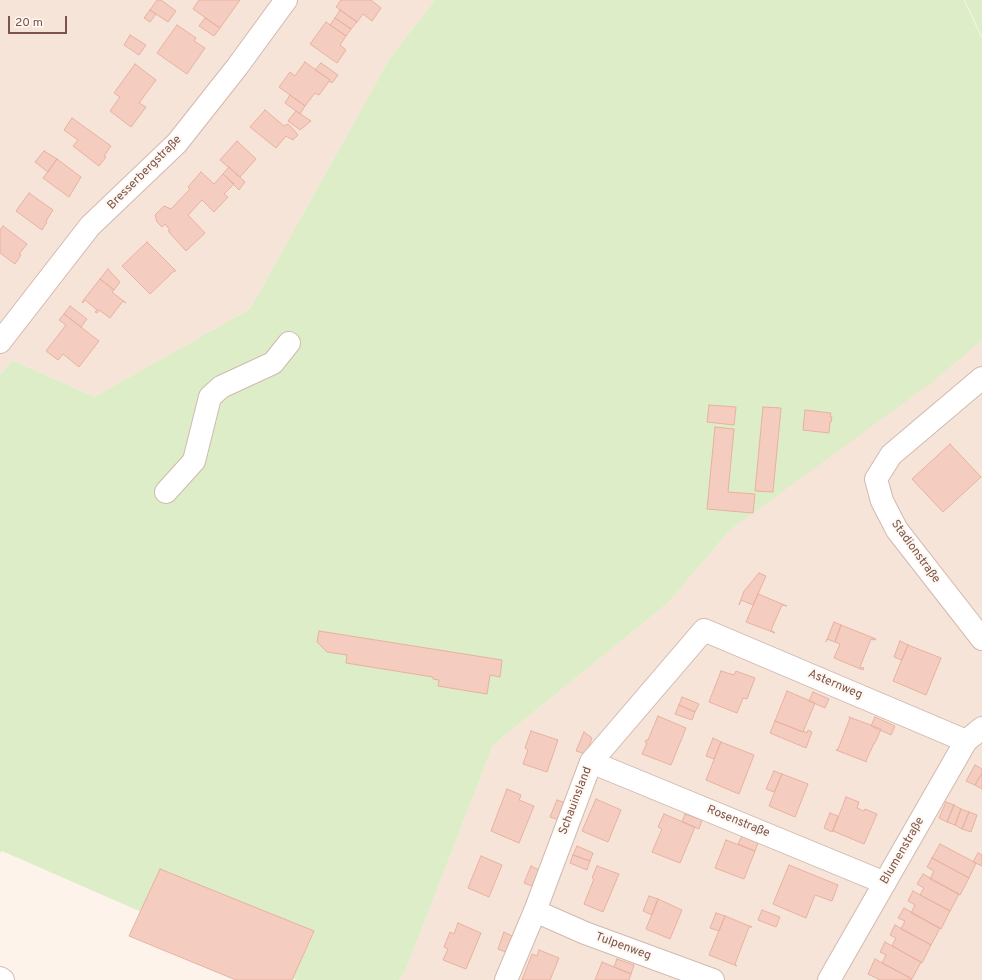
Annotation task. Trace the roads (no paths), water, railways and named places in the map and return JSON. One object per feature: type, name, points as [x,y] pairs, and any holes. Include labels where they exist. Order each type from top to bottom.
[{"type":"street","name":"Bresserbergstraße","points":[[0,342],[90,226],[177,143],[237,67],[286,0]]},
{"type":"street","points":[[166,492],[194,461],[210,397],[221,387],[273,363],[289,342]]},
{"type":"street","name":"Stadionstraße","points":[[982,378],[891,455],[876,479],[882,501],[897,530],[982,639]]},
{"type":"street","name":"Asternweg","points":[[704,630],[974,734]]},
{"type":"street","name":"Schauinsland","points":[[506,980],[535,911],[591,762],[704,630]]},
{"type":"street","name":"Blumenstraße","points":[[829,980],[885,882],[974,734]]},
{"type":"street","name":"Rosenstraße","points":[[591,762],[885,882]]},
{"type":"street","name":"Tulpenweg","points":[[535,911],[586,933],[713,980]]}]
